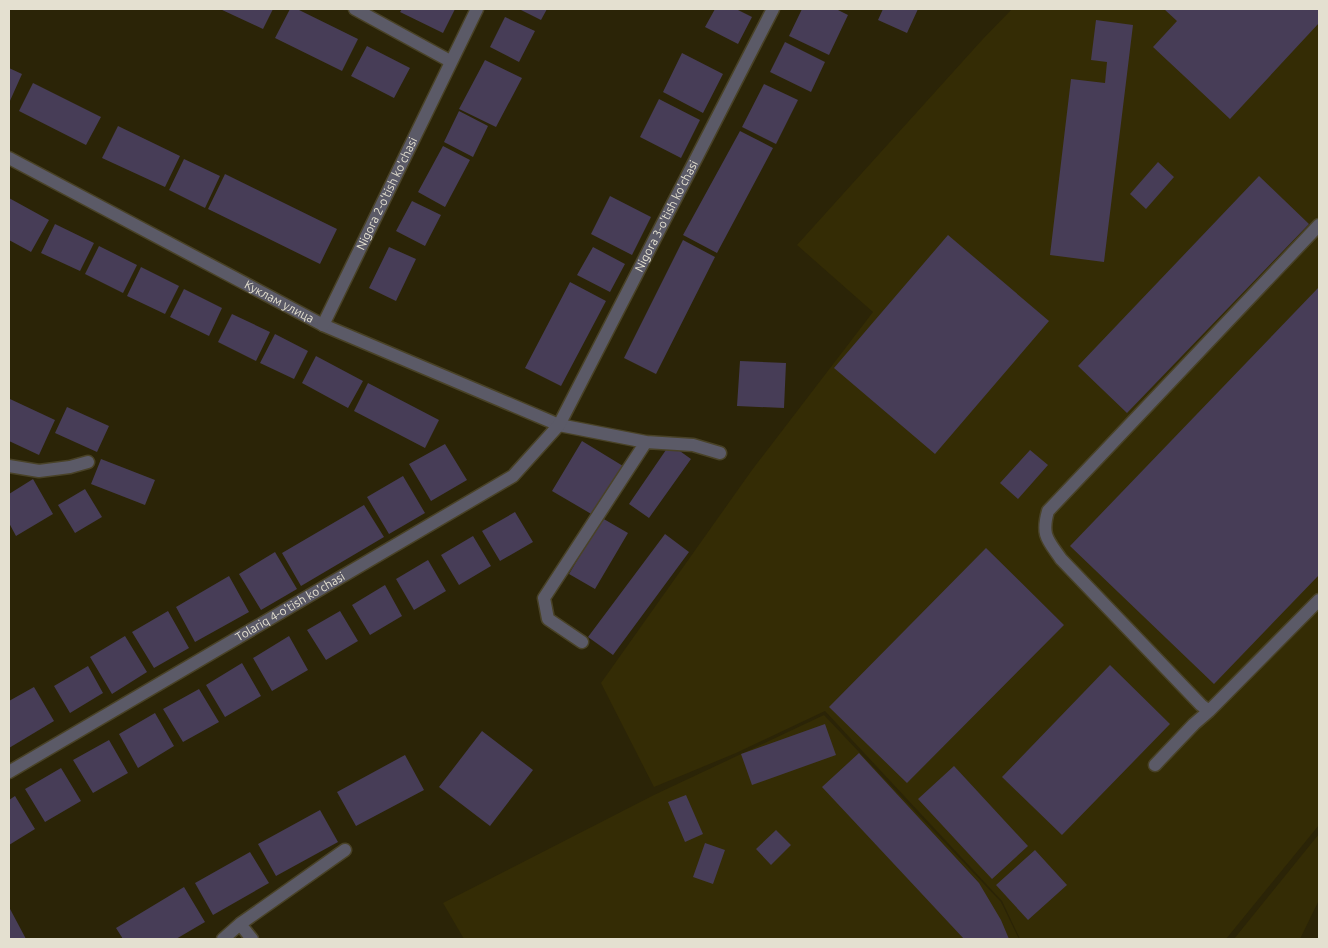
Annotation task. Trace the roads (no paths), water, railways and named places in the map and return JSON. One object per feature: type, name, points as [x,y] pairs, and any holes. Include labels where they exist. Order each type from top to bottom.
[{"type":"street","points":[[355,9],[450,61]]},
{"type":"street","name":"Nigora 2-o'tish ko'chasi","points":[[323,325],[477,9]]},
{"type":"street","name":"Nigora 3-o'tish ko'chasi","points":[[559,425],[773,9]]},
{"type":"street","name":"Куклам улица","points":[[9,158],[323,325],[559,425],[646,442],[694,445],[720,453]]},
{"type":"street","points":[[1209,711],[1060,559],[1045,535],[1045,523],[1048,511],[1319,224]]},
{"type":"street","name":"Tolariq 4-o'tish ko'chasi","points":[[9,772],[513,476],[559,425]]},
{"type":"street","points":[[582,642],[548,619],[544,598],[646,442]]},
{"type":"street","points":[[9,466],[39,471],[70,467],[88,462]]},
{"type":"street","points":[[1154,765],[1319,600]]},
{"type":"street","points":[[223,939],[240,924],[345,850]]},
{"type":"street","points":[[240,924],[252,939]]}]
